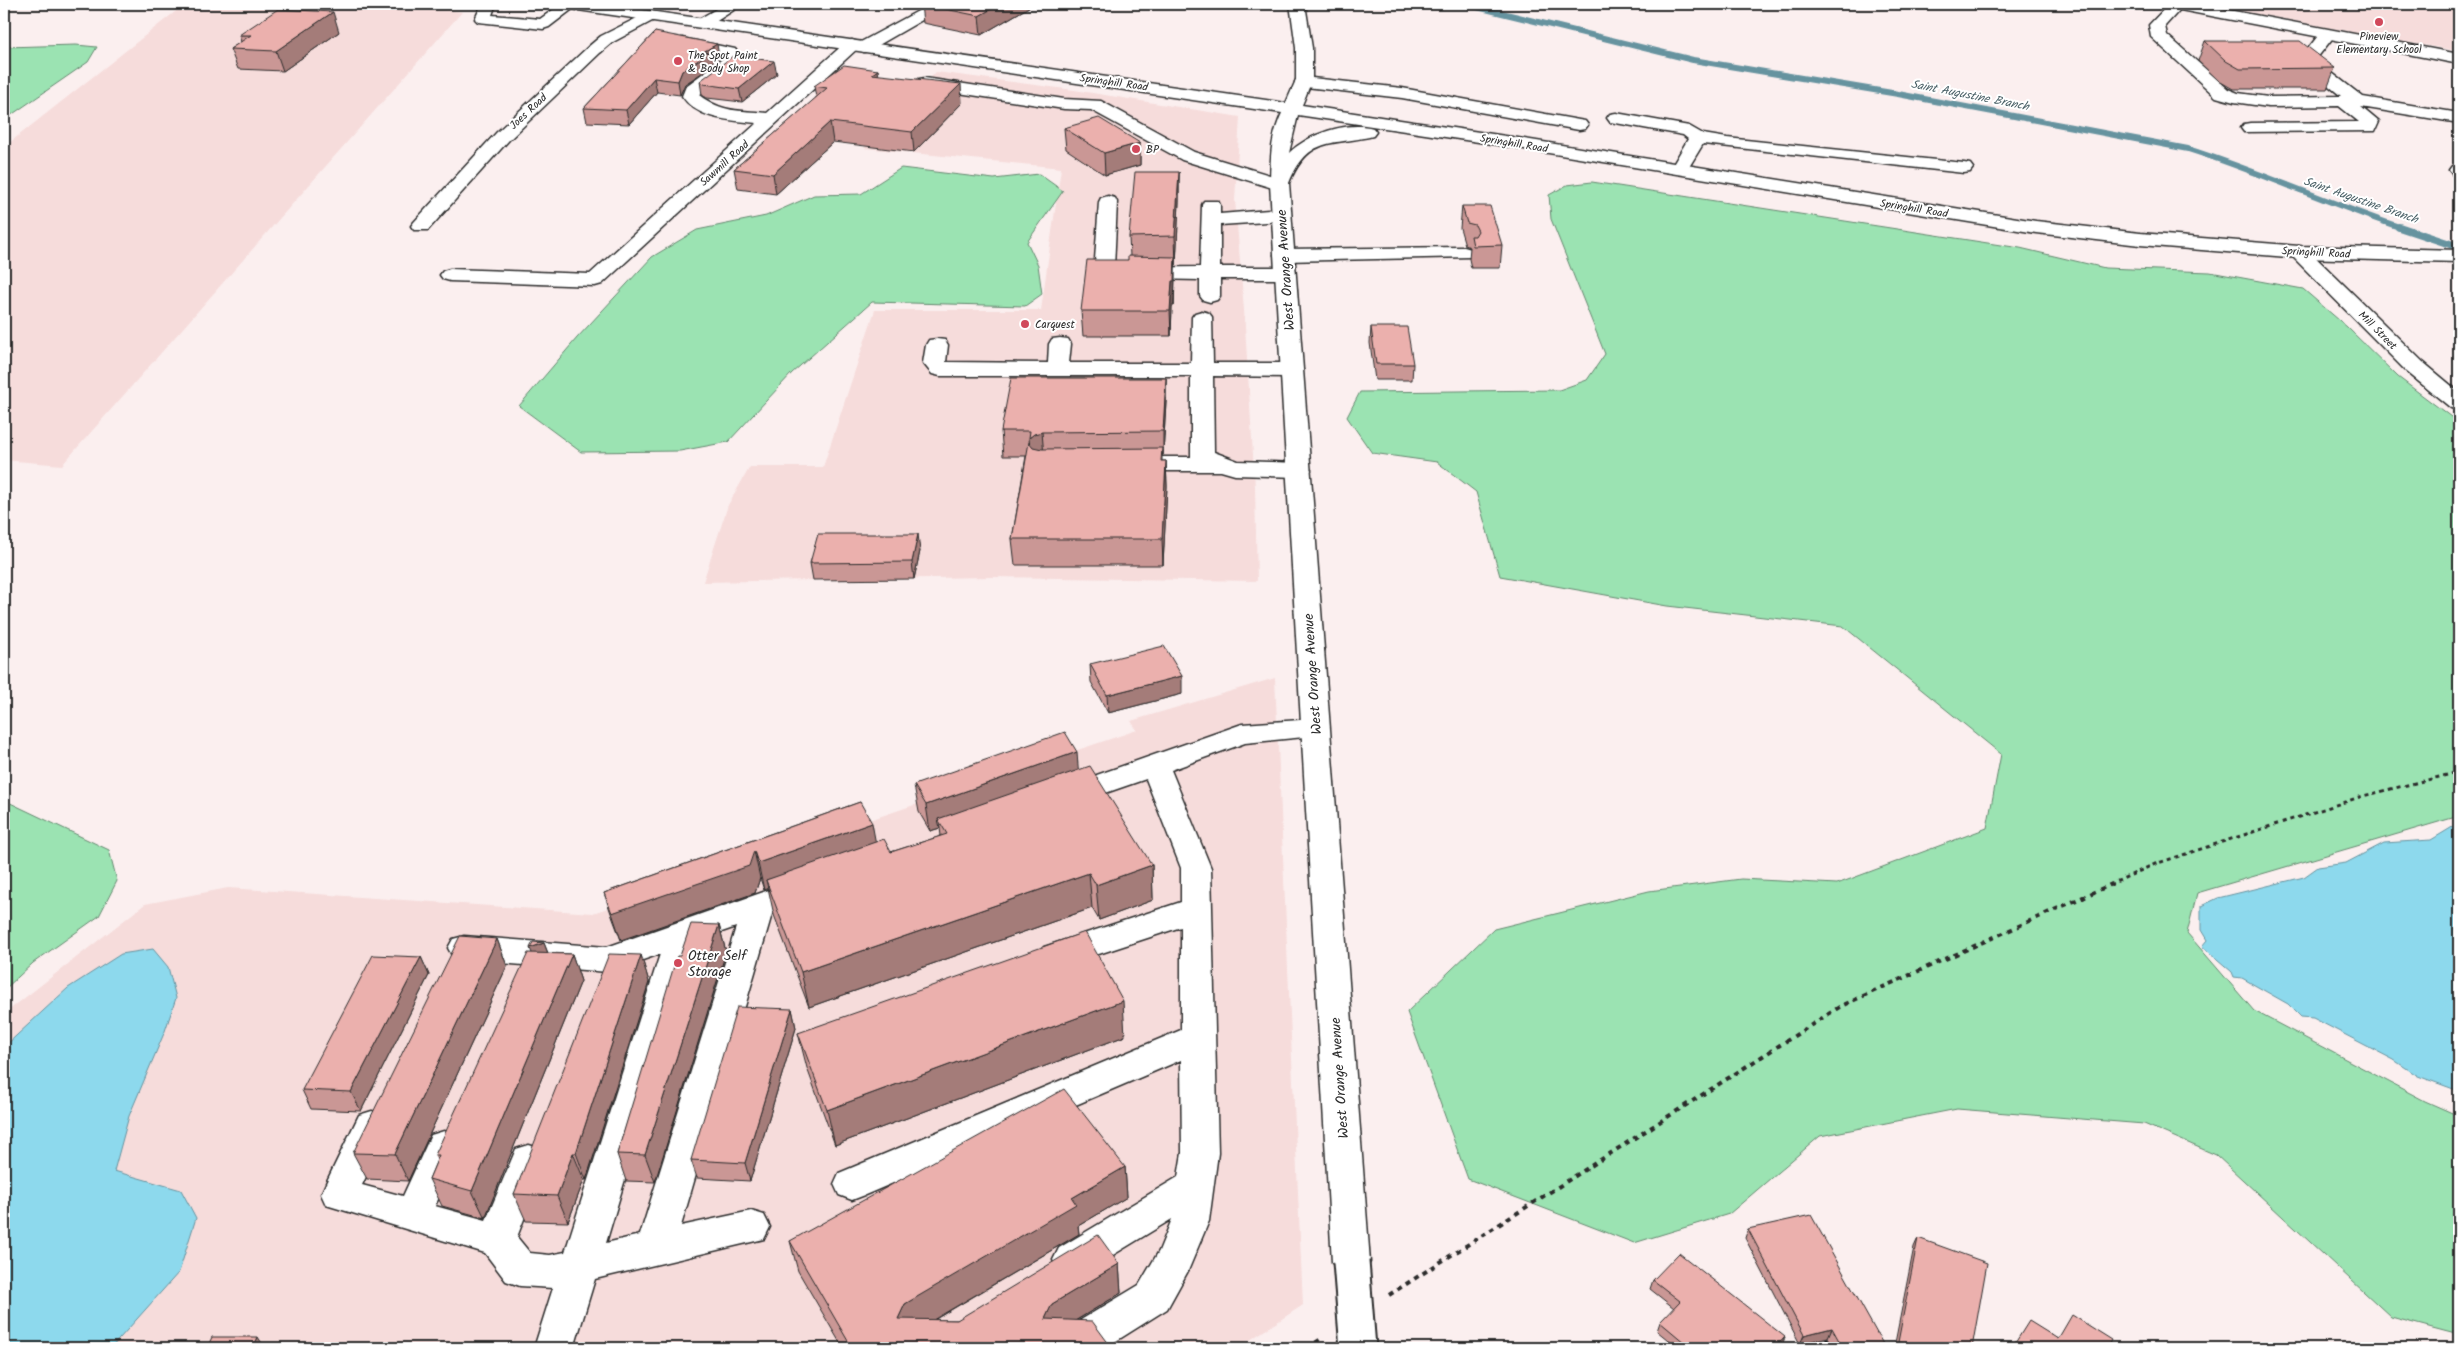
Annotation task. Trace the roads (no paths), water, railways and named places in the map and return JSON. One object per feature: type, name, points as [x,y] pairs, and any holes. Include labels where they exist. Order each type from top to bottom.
[{"type":"main road","points":[[488,4],[483,19],[543,24],[571,4]]},
{"type":"main road","name":"Springhill Road","points":[[571,4],[623,7],[651,16],[1112,82],[1680,168],[2036,227],[2140,239],[2300,252],[2391,256],[2459,256]]},
{"type":"main road","points":[[703,23],[735,4]]},
{"type":"main road","name":"Sawmill Road","points":[[450,275],[595,280],[827,68],[858,46],[942,4]]},
{"type":"main road","name":"West Orange Avenue","points":[[1298,4],[1304,48],[1303,82],[1280,145],[1279,184],[1351,1262],[1345,1340]]},
{"type":"main road","points":[[2459,59],[2176,4],[2157,25],[2159,37],[2222,93],[2231,97],[2250,101],[2351,101],[2459,118]]},
{"type":"main road","name":"Joes Road","points":[[421,226],[502,136],[594,50],[620,32],[651,16]]},
{"type":"main road","points":[[620,32],[647,37]]},
{"type":"main road","points":[[2250,128],[2369,127],[2370,122],[2351,101],[2310,64],[2309,58],[2328,34]]},
{"type":"main road","points":[[665,40],[729,52],[733,57],[728,64],[692,90],[690,96],[708,110],[721,114],[771,119]]},
{"type":"main road","points":[[2171,48],[2190,47]]},
{"type":"main road","points":[[2293,51],[2312,54]]},
{"type":"main road","points":[[827,68],[847,71]]},
{"type":"main road","points":[[906,80],[1064,104],[1095,105],[1188,156],[1279,184],[1289,165],[1300,152],[1317,140],[1332,135],[1370,132],[1443,132]]},
{"type":"main road","points":[[1095,105],[1112,82]]},
{"type":"main road","points":[[1303,82],[1420,96],[1579,125]]},
{"type":"main road","points":[[1616,118],[1689,131],[1698,138],[1964,168]]},
{"type":"main road","points":[[1540,147],[1548,129],[1556,121]]},
{"type":"main road","points":[[1680,168],[1698,138]]},
{"type":"main road","points":[[1108,202],[1104,274],[1210,273],[1284,264],[1464,253]]},
{"type":"main road","points":[[1210,296],[1211,213],[1281,215]]},
{"type":"main road","name":"Mill Street","points":[[2300,252],[2415,367],[2459,403]]},
{"type":"main road","points":[[1202,317],[1202,456],[1236,468],[1298,470]]},
{"type":"main road","points":[[937,344],[934,363],[940,369],[1058,358]]},
{"type":"main road","points":[[973,351],[1058,358],[1138,359],[1202,370],[1292,370]]},
{"type":"main road","points":[[1102,464],[1226,464]]},
{"type":"main road","points":[[1035,808],[1242,734],[1315,728]]},
{"type":"main road","points":[[1070,1348],[1153,1297],[1175,1259],[1190,1220],[1200,1153],[1196,868],[1155,765]]},
{"type":"main road","points":[[447,974],[460,948],[526,967],[602,973],[683,932],[832,880]]},
{"type":"main road","points":[[655,1249],[758,906]]},
{"type":"main road","points":[[1030,964],[1197,910]]},
{"type":"main road","points":[[554,1348],[683,932]]},
{"type":"main road","points":[[852,1184],[1198,1038]]},
{"type":"main road","points":[[386,1097],[338,1194],[497,1240],[520,1269],[550,1272],[751,1227]]},
{"type":"main road","points":[[412,1216],[458,1116]]},
{"type":"main road","points":[[497,1240],[540,1132]]},
{"type":"main road","points":[[1043,1277],[1195,1186]]},
{"type":"water","points":[[2459,823],[2459,1091],[2418,1076],[2394,1060],[2313,1018],[2301,1017],[2288,1004],[2242,978],[2234,977],[2232,972],[2202,946],[2207,940],[2201,930],[2201,906],[2218,898],[2304,877],[2318,867],[2346,863],[2384,843],[2431,840]]},
{"type":"water","points":[[153,949],[168,967],[176,998],[165,1031],[129,1116],[114,1171],[181,1190],[196,1218],[179,1272],[111,1348],[4,1348],[4,1047],[68,988],[121,954]]},
{"type":"waterway","name":"Saint Augustine Branch","points":[[1465,4],[1693,60],[1898,94],[2188,149],[2402,228]]},
{"type":"waterway","name":"Saint Augustine Branch","points":[[2402,228],[2459,247]]},
{"type":"place","name":"Pineview Elementary School","points":[[2379,22]]},
{"type":"place","name":"The Spot Paint & Body Shop","points":[[678,61]]},
{"type":"place","name":"BP","points":[[1136,149]]},
{"type":"place","name":"Carquest","points":[[1025,324]]},
{"type":"place","name":"Otter Self Storage","points":[[678,963]]}]
